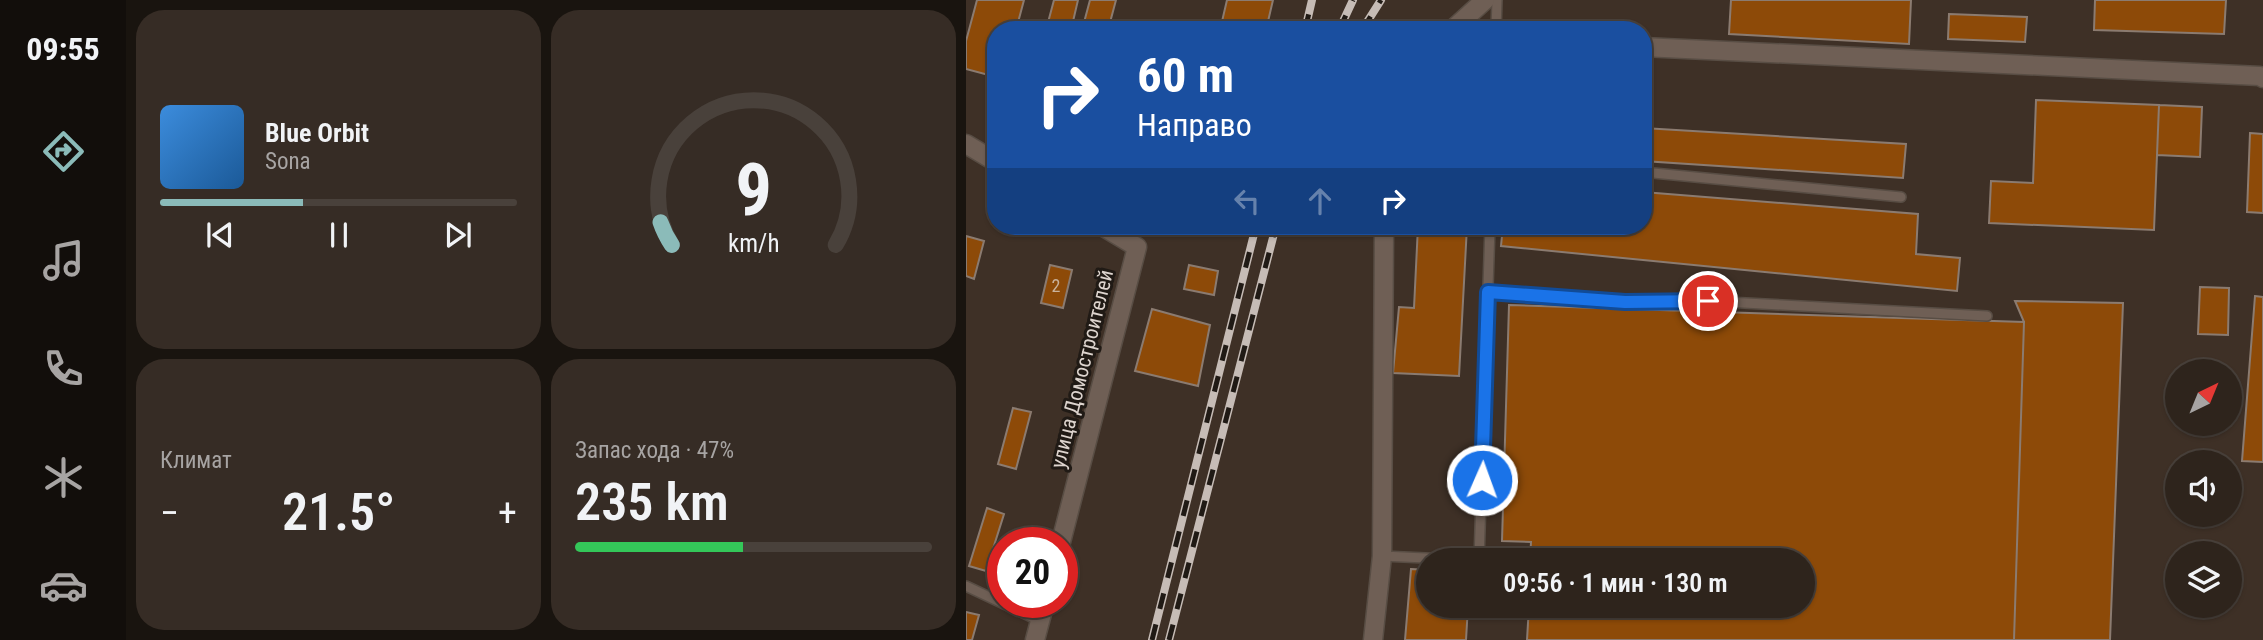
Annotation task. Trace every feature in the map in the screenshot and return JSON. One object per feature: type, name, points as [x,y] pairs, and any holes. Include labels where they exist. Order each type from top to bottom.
[{"type":"street","points":[[1461,21],[1485,0]]},
{"type":"street","points":[[1652,47],[2262,77]]},
{"type":"street","points":[[966,144],[987,157]]},
{"type":"street","name":"улица Домостроителей","points":[[1064,527],[1137,247],[1117,235]]},
{"type":"street","points":[[1373,640],[1382,556],[1384,235]]},
{"type":"street","points":[[1035,640],[1041,618]]},
{"type":"lane","points":[[1496,21],[1497,0]]},
{"type":"lane","points":[[1652,173],[1902,197]]},
{"type":"lane","points":[[1479,548],[1490,235]]},
{"type":"lane","points":[[1488,292],[1625,302],[1708,301],[1987,316]]},
{"type":"lane","points":[[1382,556],[1416,558]]},
{"type":"lane","points":[[966,586],[1040,621]]},
{"type":"building","points":[[977,0],[1024,0],[1018,21],[987,21],[987,75],[966,69],[966,41]]},
{"type":"building","points":[[1054,0],[1078,0],[1073,21],[1048,21]]},
{"type":"building","points":[[1090,0],[1116,0],[1110,21],[1084,21]]},
{"type":"building","points":[[1227,0],[1273,0],[1268,21],[1222,21]]},
{"type":"building","points":[[1731,0],[1911,0],[1909,44],[1729,34]]},
{"type":"building","points":[[2095,0],[2226,0],[2224,34],[2094,30]]},
{"type":"building","points":[[1949,14],[2027,17],[2025,42],[1948,39]]},
{"type":"building","points":[[2036,100],[2159,105],[2154,230],[1989,223],[1991,181],[2033,183]]},
{"type":"building","points":[[2159,105],[2202,107],[2200,157],[2157,155]]},
{"type":"building","points":[[1652,129],[1906,144],[1903,178],[1652,162]]},
{"type":"building","points":[[2250,133],[2263,134],[2263,213],[2247,212]]},
{"type":"building","points":[[1652,193],[1918,214],[1916,254],[1960,258],[1957,291],[1501,246],[1502,235],[1652,235]]},
{"type":"building","points":[[1418,235],[1467,235],[1459,376],[1393,373],[1399,307],[1414,308]]},
{"type":"building","points":[[966,236],[984,241],[974,279],[966,276]]},
{"type":"building","points":[[1050,265],[1072,270],[1063,308],[1041,303]]},
{"type":"building","points":[[1189,265],[1218,271],[1214,295],[1184,289]]},
{"type":"building","points":[[2200,287],[2229,288],[2228,335],[2198,334]]},
{"type":"building","points":[[2255,296],[2263,297],[2263,462],[2242,461]]},
{"type":"building","points":[[2015,301],[2123,303],[2110,640],[2014,640],[2024,322]]},
{"type":"building","points":[[1509,305],[2024,322],[2014,640],[1527,640],[1528,618],[1815,618],[1815,548],[1531,548],[1531,542],[1502,541]]},
{"type":"building","points":[[1152,309],[1210,325],[1198,386],[1135,371]]},
{"type":"building","points":[[1013,408],[1031,412],[1016,469],[998,464]]},
{"type":"building","points":[[987,508],[1004,514],[1000,527],[987,527],[986,571],[969,566]]},
{"type":"building","points":[[1411,569],[1416,569],[1416,618],[1467,618],[1466,640],[1405,640]]},
{"type":"building","points":[[966,612],[979,615],[972,640],[966,640]]},
{"type":"railway","points":[[1307,21],[1312,0]]},
{"type":"railway","points":[[1343,21],[1353,0]]},
{"type":"railway","points":[[1368,21],[1381,0]]},
{"type":"railway","points":[[1152,640],[1254,235]]},
{"type":"railway","points":[[1169,640],[1274,235]]},
{"type":"route","points":[[1482,480],[1488,292],[1625,302],[1708,301]]}]
